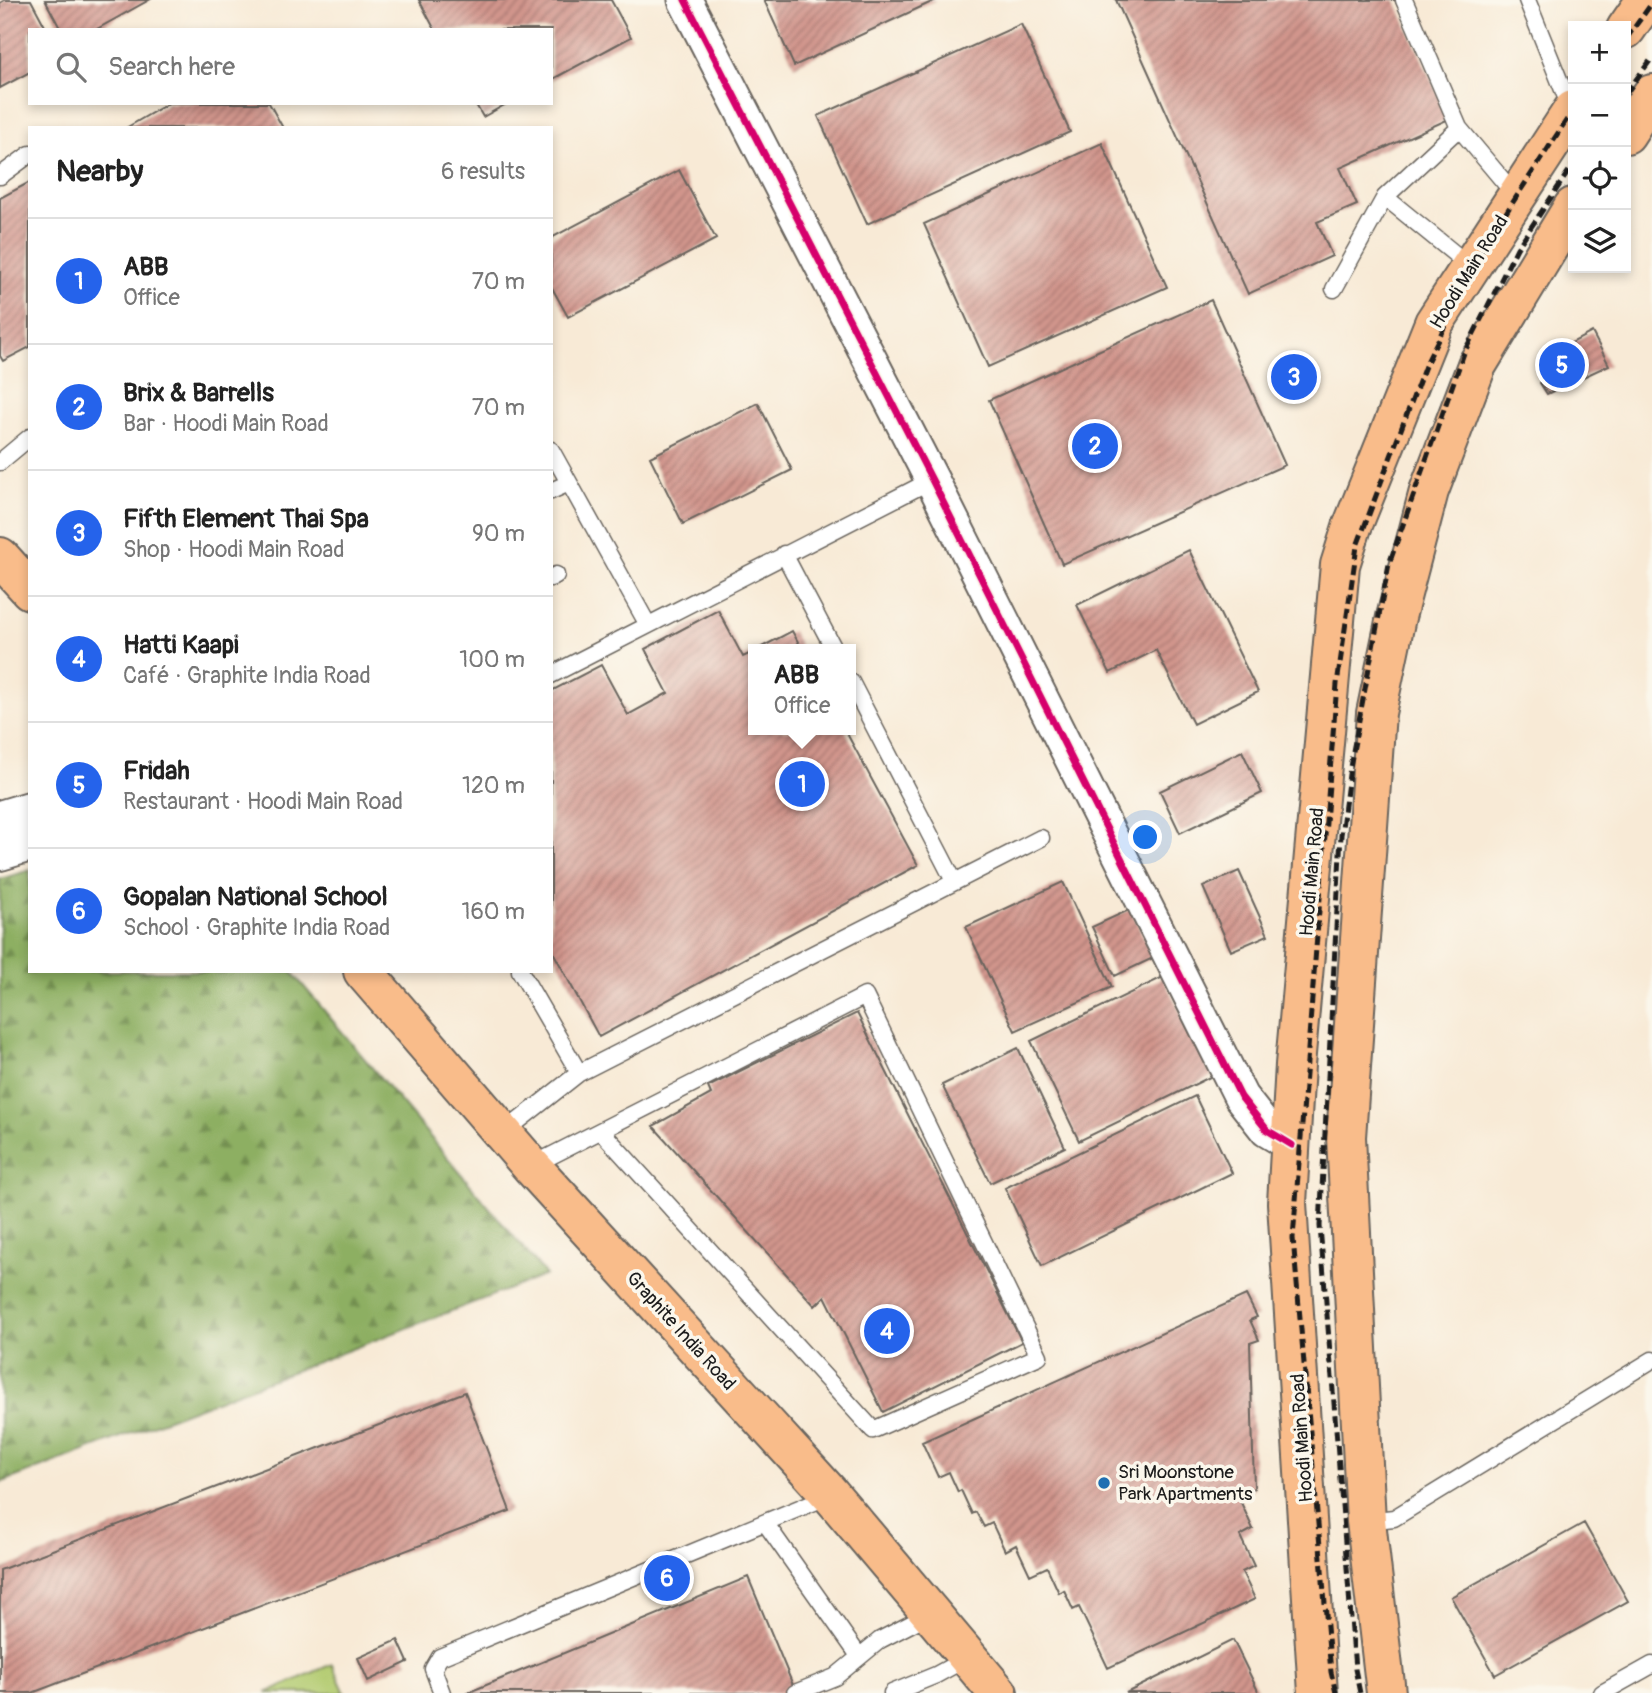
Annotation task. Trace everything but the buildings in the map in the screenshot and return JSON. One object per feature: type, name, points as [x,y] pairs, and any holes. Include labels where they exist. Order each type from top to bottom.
[{"type":"main road","points":[[1631,22],[1646,0]]},
{"type":"main road","points":[[1631,126],[1652,94]]},
{"type":"main road","name":"Hoodi Main Road","points":[[1318,1693],[1287,1203],[1296,1051],[1340,565],[1352,527],[1434,323],[1568,119]]},
{"type":"main road","points":[[1386,1693],[1366,1521],[1346,1137],[1376,713],[1396,617],[1429,491],[1477,365],[1571,210]]},
{"type":"main road","points":[[0,557],[28,588]]},
{"type":"main road","name":"Graphite India Road","points":[[365,973],[531,1166],[831,1495],[998,1693]]},
{"type":"street","points":[[685,0],[932,480],[1241,1097],[1267,1130],[1292,1145]]},
{"type":"street","points":[[0,820],[28,812]]},
{"type":"street","points":[[0,850],[28,843]]},
{"type":"lane","points":[[1404,0],[1459,128],[1517,197]]},
{"type":"lane","points":[[1527,0],[1568,99]]},
{"type":"lane","points":[[1334,289],[1385,197],[1459,128]]},
{"type":"lane","points":[[0,176],[28,155]]},
{"type":"lane","points":[[1385,197],[1471,267]]},
{"type":"lane","points":[[0,462],[28,439]]},
{"type":"lane","points":[[553,454],[648,625]]},
{"type":"lane","points":[[553,674],[932,480]]},
{"type":"lane","points":[[553,491],[569,483]]},
{"type":"lane","points":[[784,554],[831,644]]},
{"type":"lane","points":[[856,692],[954,881]]},
{"type":"lane","points":[[503,1133],[579,1073],[1041,838]]},
{"type":"lane","points":[[521,973],[579,1073]]},
{"type":"lane","points":[[531,1166],[865,996],[1040,1356],[873,1430],[602,1132]]},
{"type":"lane","points":[[1366,1521],[1394,1518],[1651,1363]]},
{"type":"lane","points":[[442,1693],[433,1669],[440,1657],[831,1495]]},
{"type":"lane","points":[[766,1524],[859,1656]]},
{"type":"lane","points":[[795,1693],[835,1677],[880,1640],[930,1614]]},
{"type":"lane","points":[[892,1693],[936,1675],[967,1658]]},
{"type":"lane","points":[[1602,1693],[1652,1665]]},
{"type":"green space","points":[[28,871],[28,973],[293,973],[546,1275],[0,1483],[0,879]]},
{"type":"green space","points":[[332,1664],[345,1693],[266,1693]]},
{"type":"railway","points":[[1631,32],[1652,3]]},
{"type":"railway","points":[[1631,86],[1652,58]]},
{"type":"railway","points":[[1336,1693],[1331,1672],[1293,1238],[1337,684],[1357,546],[1425,366],[1485,245],[1568,118]]},
{"type":"railway","points":[[1360,1693],[1355,1669],[1320,1226],[1341,835],[1350,767],[1389,564],[1464,353],[1517,248],[1568,172]]},
{"type":"cycle path","points":[[685,0],[932,480],[1241,1097],[1267,1130],[1292,1145]]},
{"type":"place","name":"Fridah","points":[[1562,365]]},
{"type":"place","name":"Fifth Element Thai Spa","points":[[1294,377]]},
{"type":"place","name":"Brix & Barrells","points":[[1095,446]]},
{"type":"place","name":"ABB","points":[[802,784]]},
{"type":"place","name":"Hatti Kaapi","points":[[887,1331]]},
{"type":"place","name":"Sri Moonstone Park Apartments","points":[[1104,1483]]},
{"type":"place","name":"Gopalan National School","points":[[667,1578]]}]
